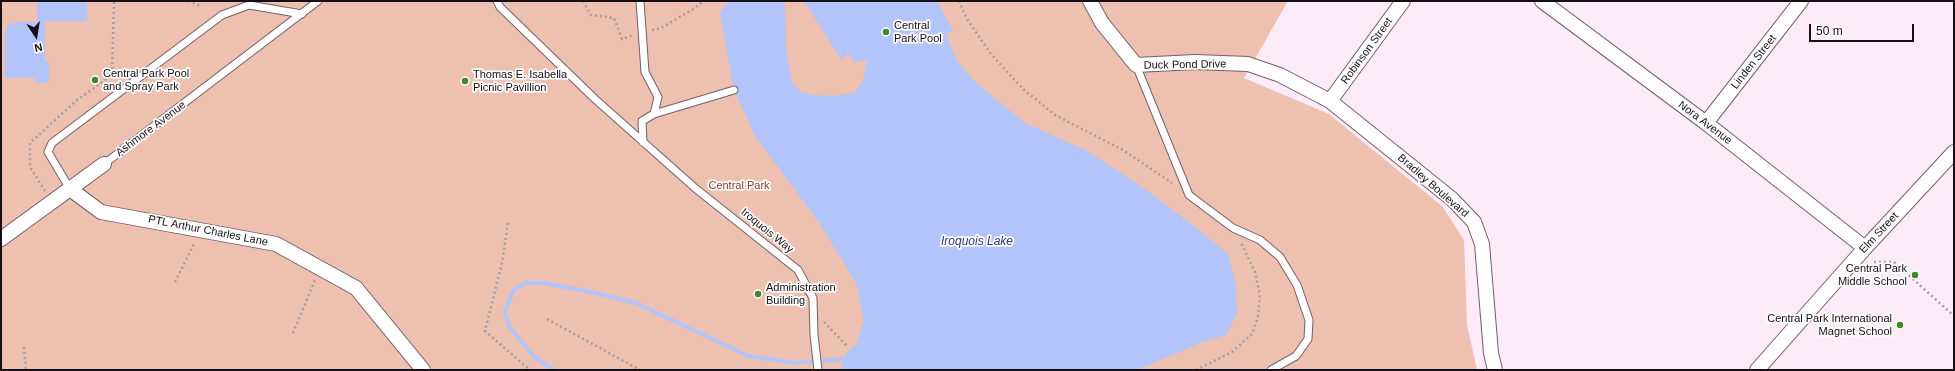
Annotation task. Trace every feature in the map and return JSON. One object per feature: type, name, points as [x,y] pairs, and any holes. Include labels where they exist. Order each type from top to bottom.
[{"type":"street","name":"Duck Pond Drive","points":[[1090,1],[1102,23],[1136,66],[1195,62],[1248,64],[1280,75],[1330,101]]},
{"type":"street","name":"Robinson Street","points":[[1330,101],[1403,1]]},
{"type":"street","name":"Nora Avenue","points":[[1542,1],[1706,123],[1865,248]]},
{"type":"street","name":"Linden Street","points":[[1706,123],[1801,1]]},
{"type":"street","name":"Bradley Boulevard","points":[[1330,101],[1452,199],[1474,222],[1482,244],[1491,353],[1494,370]]},
{"type":"street","name":"Elm Street","points":[[1757,370],[1865,248],[1954,152]]},
{"type":"street","name":"Ashmore Avenue","points":[[1,238],[104,164]]},
{"type":"street","name":"PTL Arthur Charles Lane","points":[[70,189],[101,212],[276,244],[356,288],[423,370]]},
{"type":"lane","name":"Ashmore Avenue","points":[[104,164],[318,1]]},
{"type":"lane","name":"Iroquois Way","points":[[497,1],[500,6],[595,99],[643,142],[695,188],[798,270],[813,298],[818,368]]},
{"type":"lane","points":[[640,1],[645,72],[658,97],[654,114]]},
{"type":"lane","points":[[70,189],[48,152],[52,143],[222,15],[249,5],[302,14]]},
{"type":"lane","points":[[1136,66],[1189,195],[1233,228],[1260,240],[1280,257],[1297,285],[1309,320],[1308,339],[1296,356],[1271,370]]},
{"type":"lane","points":[[643,142],[642,121],[654,114],[734,90]]},
{"type":"path","points":[[46,194],[30,167],[30,143],[76,101],[112,75],[114,1]]},
{"type":"path","points":[[188,1],[201,6]]},
{"type":"path","points":[[583,1],[591,14],[614,18],[622,39],[661,28],[695,8],[703,1]]},
{"type":"path","points":[[959,1],[967,19],[991,54],[1023,89],[1055,115],[1123,150],[1189,195]]},
{"type":"path","points":[[508,223],[502,263],[485,331],[530,370]]},
{"type":"path","points":[[1196,370],[1232,352],[1252,334],[1258,317],[1260,295],[1255,272],[1248,254],[1233,228]]},
{"type":"path","points":[[175,282],[201,230]]},
{"type":"path","points":[[1874,262],[1894,262],[1954,316]]},
{"type":"path","points":[[293,333],[320,268]]},
{"type":"path","points":[[813,310],[847,346]]},
{"type":"path","points":[[547,319],[640,370]]},
{"type":"path","points":[[24,347],[26,370]]},
{"type":"green space","name":"Central Park","points":[[1,1],[1288,1],[1244,78],[1329,114],[1443,207],[1464,240],[1467,325],[1477,370],[1,370]]},
{"type":"water","points":[[37,1],[87,1],[87,21],[45,21],[45,61],[49,61],[49,83],[35,83],[35,78],[5,78],[5,34],[7,26],[16,22],[37,22]]},
{"type":"water","name":"Iroquois Lake","points":[[730,1],[783,1],[785,6],[786,48],[792,82],[801,92],[812,95],[835,96],[855,92],[863,81],[867,59],[855,63],[848,54],[841,59],[804,1],[937,1],[953,31],[946,34],[957,61],[975,82],[1025,123],[1085,150],[1135,182],[1189,222],[1228,254],[1236,285],[1237,314],[1226,335],[1203,342],[1137,370],[840,370],[846,353],[856,344],[864,321],[856,283],[818,221],[755,136],[734,90],[720,13],[724,6]]},
{"type":"waterway","points":[[554,370],[533,356],[509,326],[505,312],[513,291],[525,283],[544,283],[636,303],[748,356],[794,363],[844,359]]},
{"type":"place","name":"Central Park Pool","points":[[886,32]]},
{"type":"place","name":"Central Park Pool and Spray Park","points":[[95,80]]},
{"type":"place","name":"Thomas E. Isabella Picnic Pavillion","points":[[465,81]]},
{"type":"place","name":"Central Park Middle School","points":[[1915,275]]},
{"type":"place","name":"Administration Building","points":[[758,294]]},
{"type":"place","name":"Central Park International Magnet School","points":[[1900,325]]}]
